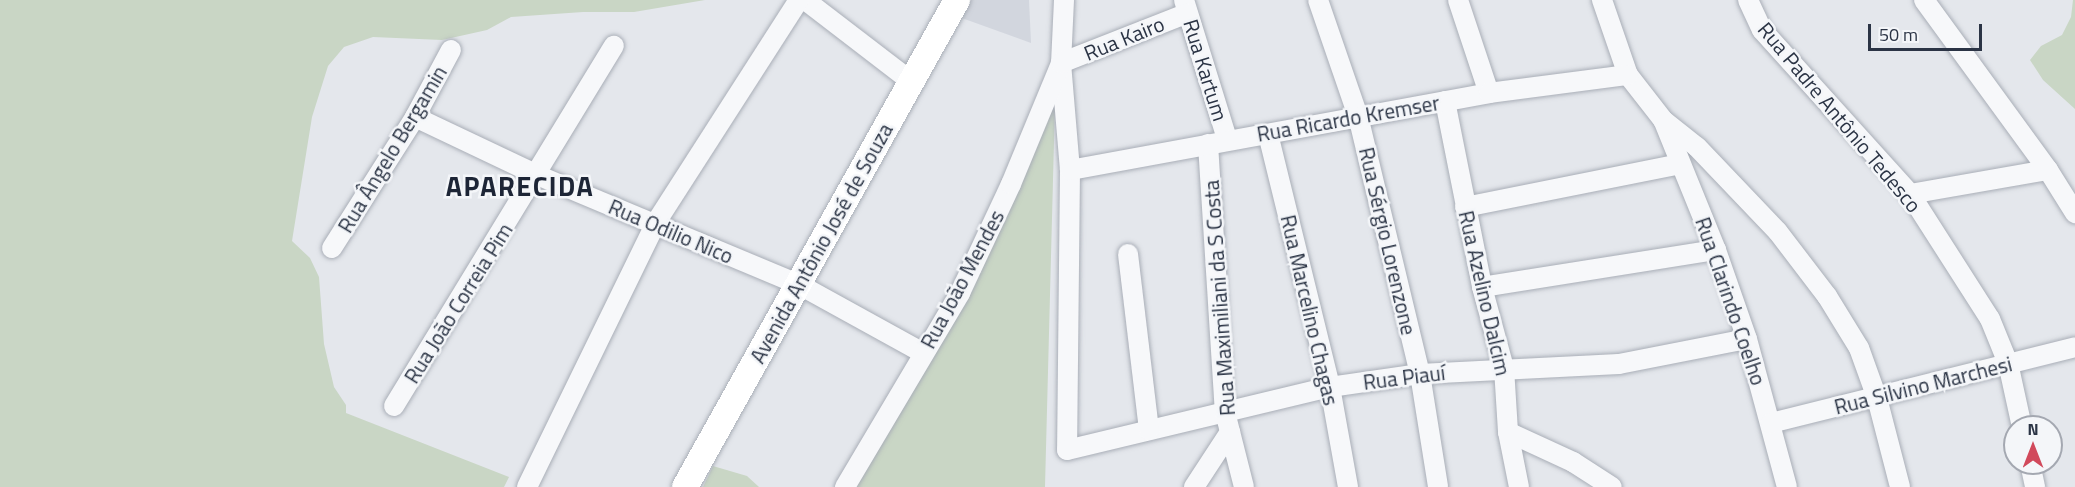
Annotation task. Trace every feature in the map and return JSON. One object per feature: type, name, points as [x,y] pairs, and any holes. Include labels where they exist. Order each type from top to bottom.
[{"type":"main road","name":"Avenida Antônio José de Souza","points":[[685,487],[957,0]]},
{"type":"street","points":[[527,487],[655,224],[799,0]]},
{"type":"street","points":[[805,0],[912,82]]},
{"type":"street","name":"Rua João Mendes","points":[[1064,0],[1061,63],[1070,170],[1067,450]]},
{"type":"street","name":"Rua Sérgio Lorenzone","points":[[1318,0],[1358,117],[1420,374],[1438,487]]},
{"type":"street","points":[[1458,0],[1489,93]]},
{"type":"street","points":[[1602,0],[1628,75],[1663,120],[1696,147],[1778,232],[1827,296],[1859,348],[1877,398],[1900,487]]},
{"type":"street","name":"Rua Padre Antônio Tedesco","points":[[1748,0],[1762,30],[1910,194],[1990,319],[2008,363],[2019,415]]},
{"type":"street","points":[[1924,0],[2048,170],[2075,213]]},
{"type":"street","name":"Rua Kairo","points":[[1061,63],[1186,6]]},
{"type":"street","name":"Rua Kartum","points":[[1186,6],[1227,139]]},
{"type":"street","name":"Rua João Correia Pim","points":[[394,406],[614,46]]},
{"type":"street","name":"Rua Ângelo Bergamin","points":[[332,248],[415,117],[451,50]]},
{"type":"street","name":"Rua João Mendes","points":[[845,487],[965,283],[1011,184],[1061,63]]},
{"type":"street","name":"Rua Ricardo Kremser","points":[[1070,170],[1227,139],[1268,134],[1489,93],[1628,75]]},
{"type":"street","name":"Rua Azelino Dalcim","points":[[1445,101],[1482,287],[1504,368],[1508,432],[1519,487]]},
{"type":"street","name":"Rua Odilio Nico","points":[[415,117],[537,175],[798,284],[923,353]]},
{"type":"street","name":"Rua Clarindo Coelho","points":[[1663,120],[1716,250],[1747,339],[1787,487]]},
{"type":"street","name":"Rua Marcelino Chagas","points":[[1268,134],[1330,387],[1348,487]]},
{"type":"street","name":"Rua Maximiliani da S Costa","points":[[1208,144],[1225,412],[1244,487]]},
{"type":"street","points":[[1465,207],[1680,164]]},
{"type":"street","points":[[1910,194],[2048,170]]},
{"type":"street","points":[[1482,287],[1716,250]]},
{"type":"street","points":[[1128,254],[1149,430]]},
{"type":"street","name":"Rua Piauí","points":[[1067,450],[1330,387],[1420,374],[1619,364],[1747,339]]},
{"type":"street","name":"Rua Silvino Marchesi","points":[[1771,423],[2075,347]]},
{"type":"street","points":[[1194,487],[1230,432]]},
{"type":"street","points":[[1508,432],[1573,462],[1612,487]]},
{"type":"shaded area","points":[[966,0],[1029,0],[1031,43],[959,17]]},
{"type":"green space","points":[[0,0],[705,0],[634,12],[583,12],[511,17],[487,30],[442,40],[373,37],[344,47],[328,66],[312,117],[292,241],[310,258],[319,277],[324,344],[334,387],[346,405],[346,413],[509,477],[504,487],[0,487]]},
{"type":"green space","points":[[2073,0],[2075,0],[2075,109],[2043,80],[2030,60],[2041,46],[2062,35],[2071,17]]},
{"type":"green space","points":[[1055,103],[1045,487],[852,487],[893,426]]},
{"type":"green space","points":[[713,466],[747,476],[759,487],[703,487]]},
{"type":"district","name":"APARECIDA","points":[[520,186]]}]
